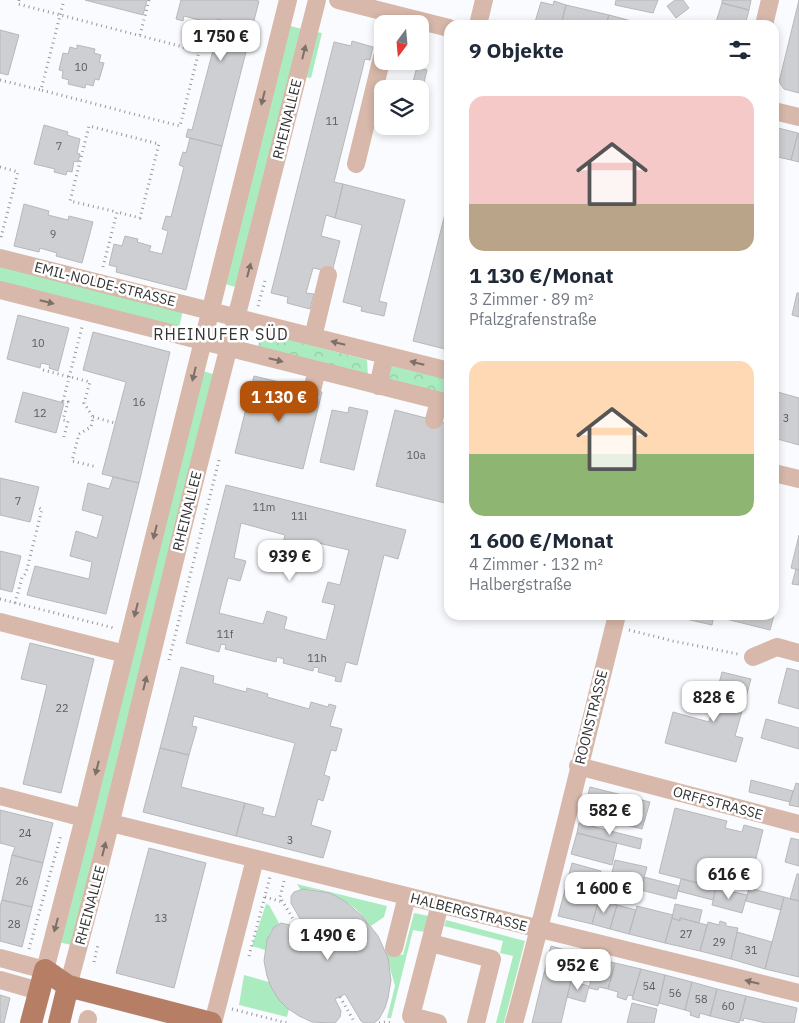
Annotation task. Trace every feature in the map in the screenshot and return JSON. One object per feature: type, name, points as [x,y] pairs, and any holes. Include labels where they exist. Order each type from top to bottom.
[{"type":"main road","points":[[42,981],[205,1022]]},
{"type":"main road","name":"RHEINALLEE","points":[[31,1023],[42,981]]},
{"type":"main road","name":"RHEINALLEE","points":[[59,1023],[68,986]]},
{"type":"street","name":"RHEINALLEE","points":[[42,981],[288,0]]},
{"type":"street","name":"RHEINALLEE","points":[[68,986],[111,822],[317,0]]},
{"type":"street","points":[[338,0],[381,15]]},
{"type":"street","points":[[479,20],[484,0]]},
{"type":"street","points":[[765,20],[770,0]]},
{"type":"street","points":[[429,25],[444,27]]},
{"type":"street","points":[[356,164],[379,70]]},
{"type":"street","points":[[779,112],[799,117]]},
{"type":"street","name":"EMIL-NOLDE-STRASSE","points":[[0,258],[444,370]]},
{"type":"street","points":[[313,337],[328,275]]},
{"type":"street","points":[[0,290],[444,402],[434,420]]},
{"type":"street","points":[[378,386],[385,355]]},
{"type":"street","points":[[312,390],[317,370]]},
{"type":"street","points":[[779,474],[799,479]]},
{"type":"street","name":"ROONSTRASSE","points":[[514,1023],[616,620]]},
{"type":"street","points":[[0,622],[125,654]]},
{"type":"street","points":[[753,657],[777,647],[799,653]]},
{"type":"street","name":"ORFFSTRASSE","points":[[578,766],[799,824]]},
{"type":"street","points":[[0,796],[84,818]]},
{"type":"street","name":"HALBERGSTRASSE","points":[[111,822],[799,994]]},
{"type":"street","points":[[205,1022],[255,859]]},
{"type":"street","points":[[394,948],[407,896]]},
{"type":"street","points":[[438,1023],[411,1016],[440,904]]},
{"type":"street","points":[[430,943],[492,959],[476,1023]]},
{"type":"street","points":[[0,958],[42,981]]},
{"type":"street","points":[[0,980],[42,981]]},
{"type":"path","points":[[0,80],[180,126],[199,51],[18,4],[19,0]]},
{"type":"path","points":[[41,90],[64,0]]},
{"type":"path","points":[[140,36],[150,0]]},
{"type":"path","points":[[89,126],[159,144],[140,218],[117,212],[70,201],[89,126]]},
{"type":"path","points":[[0,167],[18,172],[0,241]]},
{"type":"path","points":[[100,282],[117,212]]},
{"type":"path","points":[[254,322],[265,279]]},
{"type":"path","points":[[64,437],[68,421],[63,420],[68,402],[63,400],[86,312]]},
{"type":"path","points":[[43,370],[90,382],[84,403],[93,417],[115,423]]},
{"type":"path","points":[[93,417],[91,427],[79,434],[72,461],[97,467]]},
{"type":"path","points":[[169,663],[221,451]]},
{"type":"path","points":[[15,603],[22,578],[26,573],[42,509],[36,507]]},
{"type":"path","points":[[0,599],[114,628]]},
{"type":"path","points":[[640,633],[753,657]]},
{"type":"path","points":[[247,966],[265,897],[281,865]]},
{"type":"path","points":[[281,865],[280,897],[302,934]]},
{"type":"path","points":[[265,897],[283,902]]},
{"type":"path","points":[[94,962],[99,942]]},
{"type":"path","points":[[340,997],[355,1023]]},
{"type":"path","points":[[235,1010],[237,1001]]},
{"type":"path","points":[[379,1023],[391,1023]]},
{"type":"green space","points":[[287,25],[302,29],[239,288],[225,284]]},
{"type":"green space","points":[[317,32],[322,33],[311,78],[305,77]]},
{"type":"green space","points":[[0,265],[183,310],[179,328],[0,284]]},
{"type":"green space","points":[[260,332],[367,360],[368,376],[258,348]]},
{"type":"green space","points":[[391,363],[444,378],[444,397],[388,382]]},
{"type":"green space","points":[[199,370],[213,374],[71,945],[59,942]]},
{"type":"green space","points":[[297,884],[387,906],[384,917],[371,926],[349,904],[331,894],[300,889]]},
{"type":"green space","points":[[266,904],[269,905],[279,923],[271,931],[265,950],[252,946]]},
{"type":"green space","points":[[414,913],[429,916],[425,932],[413,930],[391,1018],[387,1018],[395,986],[385,950],[403,955]]},
{"type":"green space","points":[[446,920],[525,941],[504,1023],[496,1023],[513,956],[500,953],[503,941],[444,926]]},
{"type":"green space","points":[[244,975],[269,982],[279,1000],[289,1009],[287,1017],[239,1005]]},
{"type":"building","points":[[85,0],[147,0],[143,15]]},
{"type":"building","points":[[181,0],[259,1],[222,146],[186,137],[188,129],[192,130],[221,20],[217,19],[215,24],[184,16],[183,21],[176,19]]},
{"type":"building","points":[[616,0],[658,0],[653,13],[615,5]]},
{"type":"building","points":[[675,0],[683,0],[689,8],[676,18],[667,6]]},
{"type":"building","points":[[722,0],[751,0],[749,10],[722,3]]},
{"type":"building","points":[[799,0],[799,93],[784,89],[779,82]]},
{"type":"building","points":[[554,1],[566,5],[562,20],[536,20],[541,2],[553,5]]},
{"type":"building","points":[[722,3],[749,10],[746,20],[717,20]]},
{"type":"building","points":[[566,5],[609,15],[608,20],[562,20]]},
{"type":"building","points":[[609,15],[628,20],[608,20]]},
{"type":"building","points":[[0,30],[19,35],[8,75],[0,73]]},
{"type":"building","points":[[352,41],[373,47],[370,60],[365,59],[334,182],[343,184],[335,218],[326,215],[321,236],[340,241],[332,272],[313,268],[306,293],[314,294],[310,309],[287,303],[288,297],[271,293],[334,42],[351,46]]},
{"type":"building","points":[[77,45],[95,49],[94,53],[101,55],[99,62],[104,63],[99,80],[95,79],[93,86],[86,84],[85,88],[68,84],[69,80],[62,78],[63,71],[59,70],[63,53],[68,54],[70,47],[77,49]]},
{"type":"building","points":[[416,70],[427,70],[425,80],[413,80]]},
{"type":"building","points":[[44,125],[68,132],[67,135],[80,139],[77,153],[80,154],[78,162],[74,161],[72,172],[67,171],[66,175],[54,172],[55,169],[34,164]]},
{"type":"building","points":[[779,128],[798,133],[791,160],[779,157]]},
{"type":"building","points":[[799,134],[799,162],[791,160]]},
{"type":"building","points":[[190,138],[222,146],[186,290],[116,272],[117,267],[109,265],[114,244],[122,246],[125,236],[138,239],[137,242],[151,246],[149,251],[162,254],[168,231],[162,229],[166,216],[171,217],[184,167],[179,165],[183,152],[186,153]]},
{"type":"building","points":[[343,184],[405,200],[379,301],[387,303],[384,316],[361,311],[362,307],[343,302],[362,225],[335,218]]},
{"type":"building","points":[[24,204],[49,211],[48,215],[68,220],[69,216],[93,222],[82,263],[56,256],[57,253],[40,248],[39,252],[14,246]]},
{"type":"building","points":[[444,218],[444,349],[413,341]]},
{"type":"building","points":[[797,293],[799,293],[799,317],[792,315]]},
{"type":"building","points":[[18,315],[69,328],[58,371],[49,368],[50,365],[41,363],[40,368],[7,359]]},
{"type":"building","points":[[93,332],[170,352],[139,483],[102,474],[126,382],[83,370]]},
{"type":"building","points":[[254,376],[322,392],[303,469],[235,453]]},
{"type":"building","points":[[23,392],[64,403],[56,433],[15,422]]},
{"type":"building","points":[[779,392],[799,398],[799,445],[779,439]]},
{"type":"building","points":[[349,407],[368,411],[354,470],[320,462],[332,410],[348,413]]},
{"type":"building","points":[[395,410],[444,423],[444,503],[376,486]]},
{"type":"building","points":[[113,477],[139,483],[106,614],[27,595],[35,566],[89,579],[92,562],[70,556],[76,531],[97,538],[103,516],[82,510],[88,483],[109,489]]},
{"type":"building","points":[[0,478],[39,487],[30,522],[0,515]]},
{"type":"building","points":[[226,485],[406,530],[398,559],[384,555],[357,665],[346,662],[341,682],[335,681],[336,677],[318,672],[319,668],[314,667],[313,671],[283,663],[284,659],[277,657],[276,662],[225,649],[226,645],[221,644],[219,652],[186,643]],"holes":[[[241,523],[285,535],[283,543],[303,548],[305,540],[349,550],[340,585],[328,582],[322,602],[335,605],[326,640],[284,629],[287,617],[267,611],[263,624],[219,613],[228,578],[240,581],[246,561],[234,558]]]},
{"type":"building","points":[[799,535],[799,570],[791,568]]},
{"type":"building","points":[[0,551],[21,556],[12,592],[0,589]]},
{"type":"building","points":[[796,569],[799,570],[799,585],[792,584]]},
{"type":"building","points":[[690,620],[713,620],[712,625]]},
{"type":"building","points":[[730,620],[773,620],[770,630]]},
{"type":"building","points":[[30,643],[94,659],[61,793],[23,784],[47,685],[21,679]]},
{"type":"building","points":[[181,667],[214,676],[213,683],[246,692],[247,688],[268,694],[267,697],[309,709],[311,702],[328,707],[329,704],[336,706],[330,726],[342,729],[336,751],[331,750],[324,775],[330,777],[323,801],[318,799],[311,825],[331,831],[323,858],[236,836],[245,803],[264,808],[262,814],[275,817],[295,743],[194,716],[192,726],[197,727],[189,755],[160,748]]},
{"type":"building","points":[[787,668],[799,671],[799,709],[778,703]]},
{"type":"building","points":[[722,672],[751,679],[735,736],[743,738],[736,762],[665,743],[673,712],[709,722]]},
{"type":"building","points":[[766,719],[799,728],[799,749],[761,738]]},
{"type":"building","points":[[160,748],[189,755],[181,787],[245,803],[236,836],[143,812]]},
{"type":"building","points":[[751,780],[793,791],[790,802],[749,792]]},
{"type":"building","points":[[796,783],[799,784],[799,807],[789,805]]},
{"type":"building","points":[[590,787],[650,802],[642,829],[583,814]]},
{"type":"building","points":[[675,808],[727,821],[725,828],[742,832],[744,825],[763,830],[753,870],[734,865],[727,890],[659,873]]},
{"type":"building","points":[[0,810],[53,823],[43,863],[12,855],[15,847],[0,843]]},
{"type":"building","points":[[579,823],[642,839],[640,849],[577,833]]},
{"type":"building","points":[[577,833],[617,843],[612,865],[571,854]]},
{"type":"building","points":[[791,838],[799,840],[799,866],[785,862]]},
{"type":"building","points":[[149,848],[206,863],[174,988],[116,973]]},
{"type":"building","points":[[12,855],[43,863],[32,907],[2,900]]},
{"type":"building","points":[[615,860],[647,867],[641,889],[610,881]]},
{"type":"building","points":[[572,863],[601,871],[598,886],[573,880],[570,891],[565,890]]},
{"type":"building","points":[[797,874],[799,874],[799,901],[790,899]]},
{"type":"building","points":[[644,877],[679,886],[676,899],[641,890]]},
{"type":"building","points":[[681,879],[716,888],[713,900],[678,891]]},
{"type":"building","points":[[610,881],[622,884],[619,899],[607,895]]},
{"type":"building","points":[[716,888],[747,895],[742,913],[712,905]]},
{"type":"building","points":[[749,888],[784,897],[781,910],[746,901]]},
{"type":"building","points":[[303,889],[330,893],[346,902],[363,917],[378,936],[388,958],[391,980],[385,1008],[379,1019],[374,1023],[364,1023],[361,1021],[345,994],[335,999],[341,1011],[340,1017],[336,1022],[312,1022],[287,1008],[279,1000],[271,987],[264,961],[267,940],[274,927],[281,923],[290,925],[298,937],[307,931],[291,903],[291,896],[294,892]]},
{"type":"building","points":[[565,890],[599,899],[592,924],[558,916]]},
{"type":"building","points":[[784,897],[799,901],[799,977],[765,969]]},
{"type":"building","points":[[599,899],[617,905],[610,929],[592,924]]},
{"type":"building","points":[[2,900],[32,907],[22,947],[0,941],[0,906]]},
{"type":"building","points":[[675,904],[702,910],[699,923],[672,918]]},
{"type":"building","points":[[617,905],[636,910],[629,934],[610,929]]},
{"type":"building","points":[[637,906],[673,915],[665,943],[629,934]]},
{"type":"building","points":[[672,918],[680,921],[680,918],[707,925],[700,951],[665,943]]},
{"type":"building","points":[[720,921],[726,923],[726,926],[738,928],[731,959],[700,951],[708,922],[719,925]]},
{"type":"building","points":[[737,932],[772,942],[765,969],[731,959]]},
{"type":"building","points":[[551,946],[596,959],[593,973],[583,970],[582,972],[579,971],[577,977],[572,976],[573,973],[569,972],[567,980],[544,973]]},
{"type":"building","points":[[596,959],[615,963],[608,989],[599,987],[598,990],[589,988]]},
{"type":"building","points":[[615,963],[641,969],[633,996],[628,995],[626,1000],[617,997],[618,992],[608,989]]},
{"type":"building","points":[[641,969],[665,975],[658,1006],[632,999]]},
{"type":"building","points":[[544,973],[571,981],[561,1023],[532,1023]]},
{"type":"building","points":[[665,975],[692,982],[685,1010],[659,1003]]},
{"type":"building","points":[[571,981],[589,986],[585,1002],[567,997]]},
{"type":"building","points":[[692,982],[717,989],[710,1016],[700,1013],[699,1018],[690,1015],[691,1012],[685,1010]]},
{"type":"building","points":[[717,989],[746,996],[739,1023],[710,1016]]},
{"type":"building","points":[[0,995],[10,998],[4,1023],[0,1023]]},
{"type":"building","points":[[746,996],[797,1008],[794,1023],[766,1023],[744,1018],[743,1021],[740,1020]]},
{"type":"building","points":[[632,1003],[657,1009],[654,1023],[627,1023]]},
{"type":"district","name":"RHEINUFER SÜD","points":[[221,334]]}]
